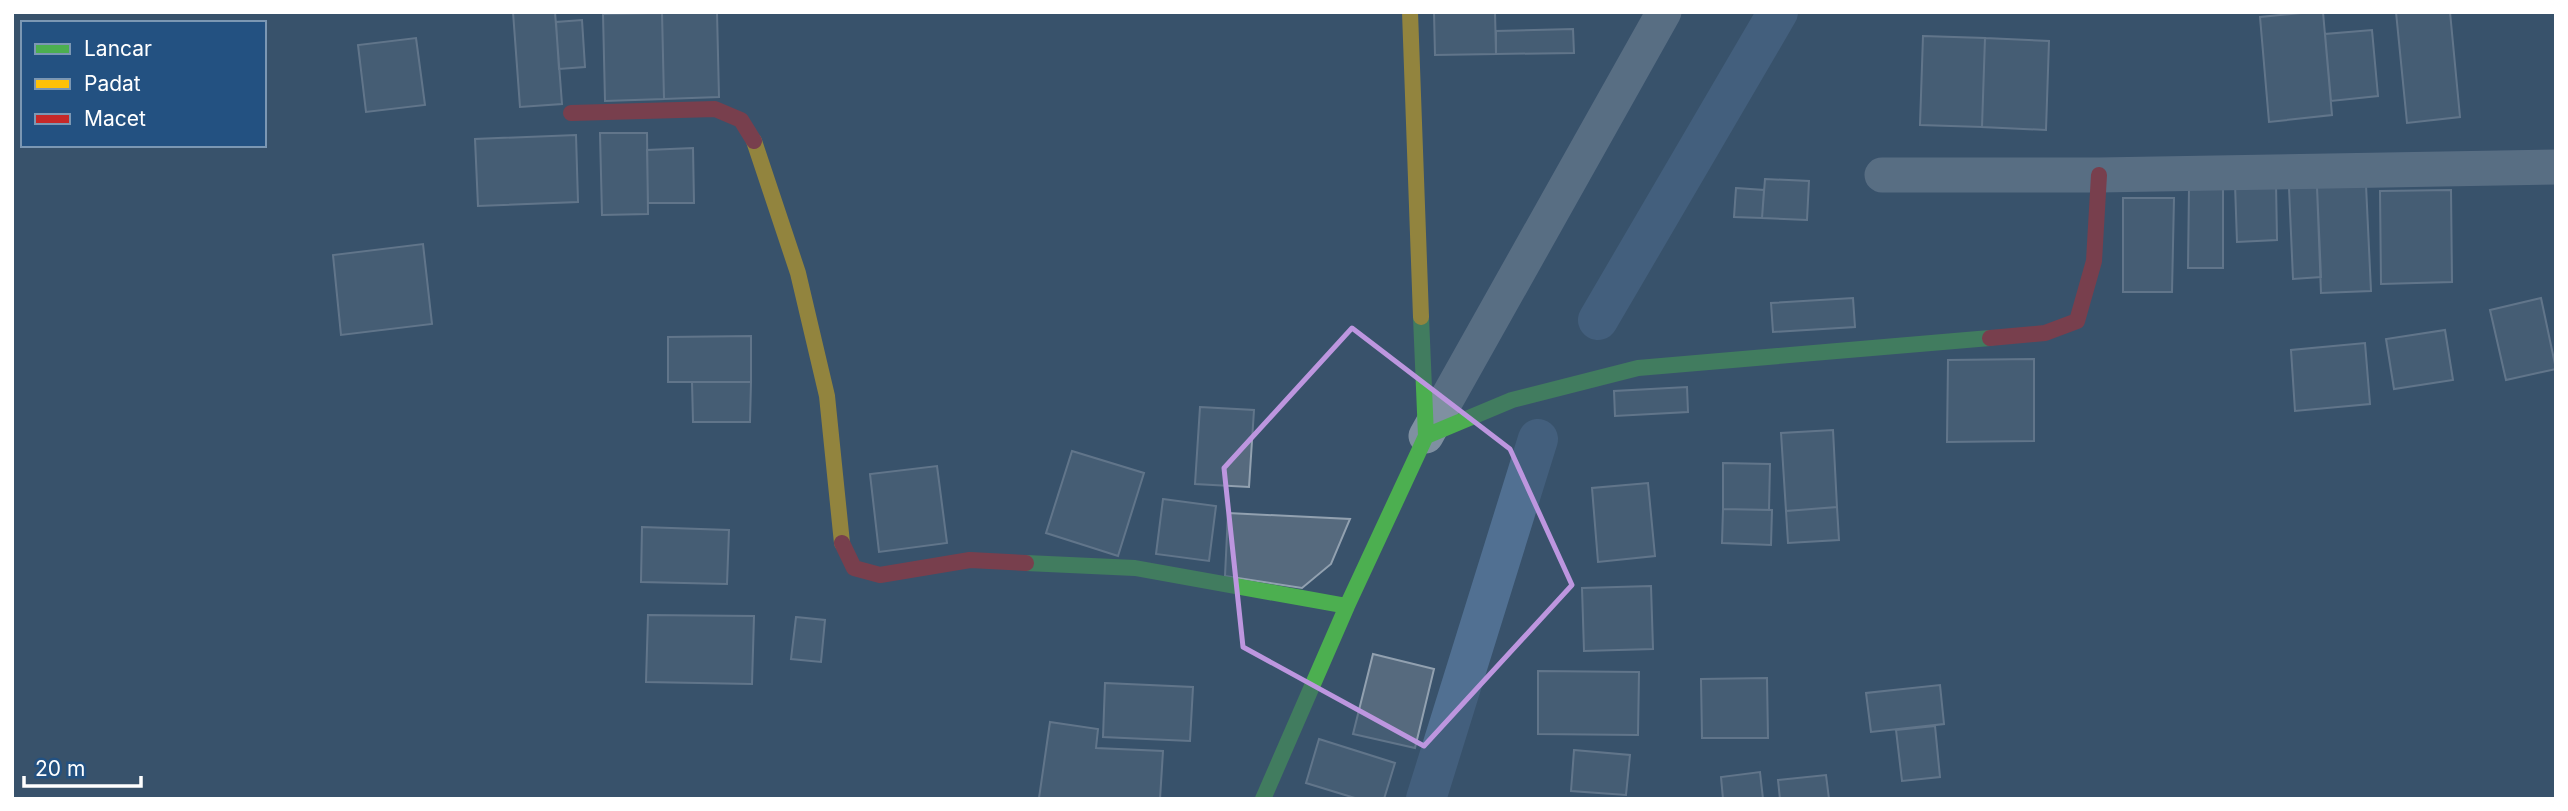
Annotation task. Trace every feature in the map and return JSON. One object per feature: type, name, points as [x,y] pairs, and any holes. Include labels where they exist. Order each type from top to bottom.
[{"type":"street","points":[[1410,12],[1426,436]]},
{"type":"street","points":[[1263,799],[1426,436],[1664,12]]},
{"type":"street","points":[[571,113],[715,109],[741,120],[752,136],[798,273],[827,396],[842,540],[854,568],[880,575],[970,560],[1135,568],[1348,606]]},
{"type":"street","points":[[1882,175],[2099,175],[2556,167]]},
{"type":"street","points":[[1426,436],[1512,400],[1639,368],[2045,333],[2077,321],[2094,261],[2099,175]]},
{"type":"highlighted area","points":[[1352,328],[1510,449],[1572,585],[1424,746],[1243,647],[1224,468]]},
{"type":"building","points":[[513,12],[555,12],[562,104],[520,107]]},
{"type":"building","points":[[662,12],[717,12],[719,97],[664,99]]},
{"type":"building","points":[[1434,12],[1495,12],[1496,54],[1435,55]]},
{"type":"building","points":[[2323,12],[2332,115],[2269,122],[2260,17]]},
{"type":"building","points":[[2396,12],[2450,12],[2460,117],[2407,123]]},
{"type":"building","points":[[662,13],[664,99],[605,101],[603,14]]},
{"type":"building","points":[[582,20],[585,67],[559,69],[556,22]]},
{"type":"building","points":[[1573,29],[1574,53],[1496,54],[1496,31]]},
{"type":"building","points":[[2372,30],[2378,96],[2331,101],[2325,34]]},
{"type":"building","points":[[1923,36],[1985,38],[1982,127],[1920,125]]},
{"type":"building","points":[[416,38],[425,105],[366,112],[358,45]]},
{"type":"building","points":[[1985,38],[2049,41],[2046,130],[1982,127]]},
{"type":"building","points":[[600,133],[647,133],[648,214],[602,215]]},
{"type":"building","points":[[576,135],[578,202],[478,206],[475,139]]},
{"type":"building","points":[[693,148],[694,203],[648,203],[647,150]]},
{"type":"building","points":[[1765,179],[1809,181],[1807,220],[1762,218]]},
{"type":"building","points":[[2276,183],[2277,240],[2237,242],[2235,184]]},
{"type":"building","points":[[2366,185],[2371,291],[2321,293],[2317,187]]},
{"type":"building","points":[[2317,187],[2321,277],[2293,279],[2289,188]]},
{"type":"building","points":[[1736,188],[1764,190],[1762,218],[1734,217]]},
{"type":"building","points":[[2189,188],[2223,188],[2223,268],[2188,268]]},
{"type":"building","points":[[2451,190],[2452,282],[2381,284],[2380,191]]},
{"type":"building","points":[[2123,198],[2174,198],[2172,292],[2123,292]]},
{"type":"building","points":[[423,244],[432,324],[341,335],[333,255]]},
{"type":"building","points":[[1853,298],[1855,327],[1773,332],[1771,303]]},
{"type":"building","points":[[2541,298],[2556,369],[2506,380],[2490,310]]},
{"type":"building","points":[[2445,330],[2453,380],[2394,389],[2386,339]]},
{"type":"building","points":[[751,336],[751,382],[668,382],[668,337]]},
{"type":"building","points":[[2365,343],[2370,404],[2295,411],[2291,350]]},
{"type":"building","points":[[2034,359],[2034,441],[1947,442],[1948,360]]},
{"type":"building","points":[[692,382],[751,382],[750,422],[693,422]]},
{"type":"building","points":[[1687,387],[1688,412],[1615,416],[1614,391]]},
{"type":"building","points":[[1200,407],[1254,410],[1249,487],[1195,484]]},
{"type":"building","points":[[1833,430],[1837,507],[1786,511],[1781,433]]},
{"type":"building","points":[[1072,451],[1144,473],[1118,556],[1046,533]]},
{"type":"building","points":[[1723,463],[1770,464],[1769,510],[1723,509]]},
{"type":"building","points":[[937,466],[947,543],[879,552],[870,474]]},
{"type":"building","points":[[1648,483],[1655,556],[1598,562],[1592,488]]},
{"type":"building","points":[[1163,499],[1216,506],[1209,561],[1156,554]]},
{"type":"building","points":[[1837,507],[1839,540],[1788,543],[1786,511]]},
{"type":"building","points":[[1723,509],[1772,510],[1771,545],[1722,543]]},
{"type":"building","points":[[1228,513],[1350,519],[1331,564],[1302,588],[1225,576]]},
{"type":"building","points":[[642,527],[729,530],[727,584],[641,582]]},
{"type":"building","points":[[1651,586],[1653,649],[1584,651],[1582,588]]},
{"type":"building","points":[[648,615],[754,616],[752,684],[646,682]]},
{"type":"building","points":[[796,617],[825,620],[821,662],[791,659]]},
{"type":"building","points":[[1373,654],[1434,669],[1415,748],[1353,734]]},
{"type":"building","points":[[1538,671],[1639,672],[1638,735],[1538,734]]},
{"type":"building","points":[[1767,678],[1768,738],[1702,738],[1701,679]]},
{"type":"building","points":[[1105,683],[1193,687],[1190,741],[1103,737]]},
{"type":"building","points":[[1940,685],[1944,724],[1871,732],[1866,693]]},
{"type":"building","points":[[1050,722],[1098,729],[1096,748],[1163,751],[1160,799],[1039,798]]},
{"type":"building","points":[[1935,726],[1940,777],[1902,781],[1896,730]]},
{"type":"building","points":[[1319,739],[1395,763],[1384,799],[1358,799],[1306,783]]},
{"type":"building","points":[[1574,750],[1630,755],[1626,795],[1571,791]]},
{"type":"building","points":[[1760,772],[1763,799],[1723,799],[1721,777]]},
{"type":"building","points":[[1826,775],[1829,799],[1780,799],[1778,780]]},
{"type":"waterway","points":[[1598,320],[1778,12]]},
{"type":"waterway","points":[[1426,799],[1538,439]]},
{"type":"traffic: fast","points":[[1263,799],[1347,606],[1426,436],[1421,317]]},
{"type":"traffic: fast","points":[[1426,436],[1512,400],[1638,368],[1990,338]]},
{"type":"traffic: fast","points":[[1026,563],[1135,568],[1347,606]]},
{"type":"traffic: slow","points":[[1410,12],[1421,317]]},
{"type":"traffic: slow","points":[[754,141],[798,273],[827,396],[842,543]]},
{"type":"traffic: jam","points":[[571,113],[715,109],[741,120],[754,141]]},
{"type":"traffic: jam","points":[[1990,338],[2045,333],[2077,321],[2094,261],[2099,175]]},
{"type":"traffic: jam","points":[[842,543],[854,568],[880,575],[970,560],[1026,563]]}]
